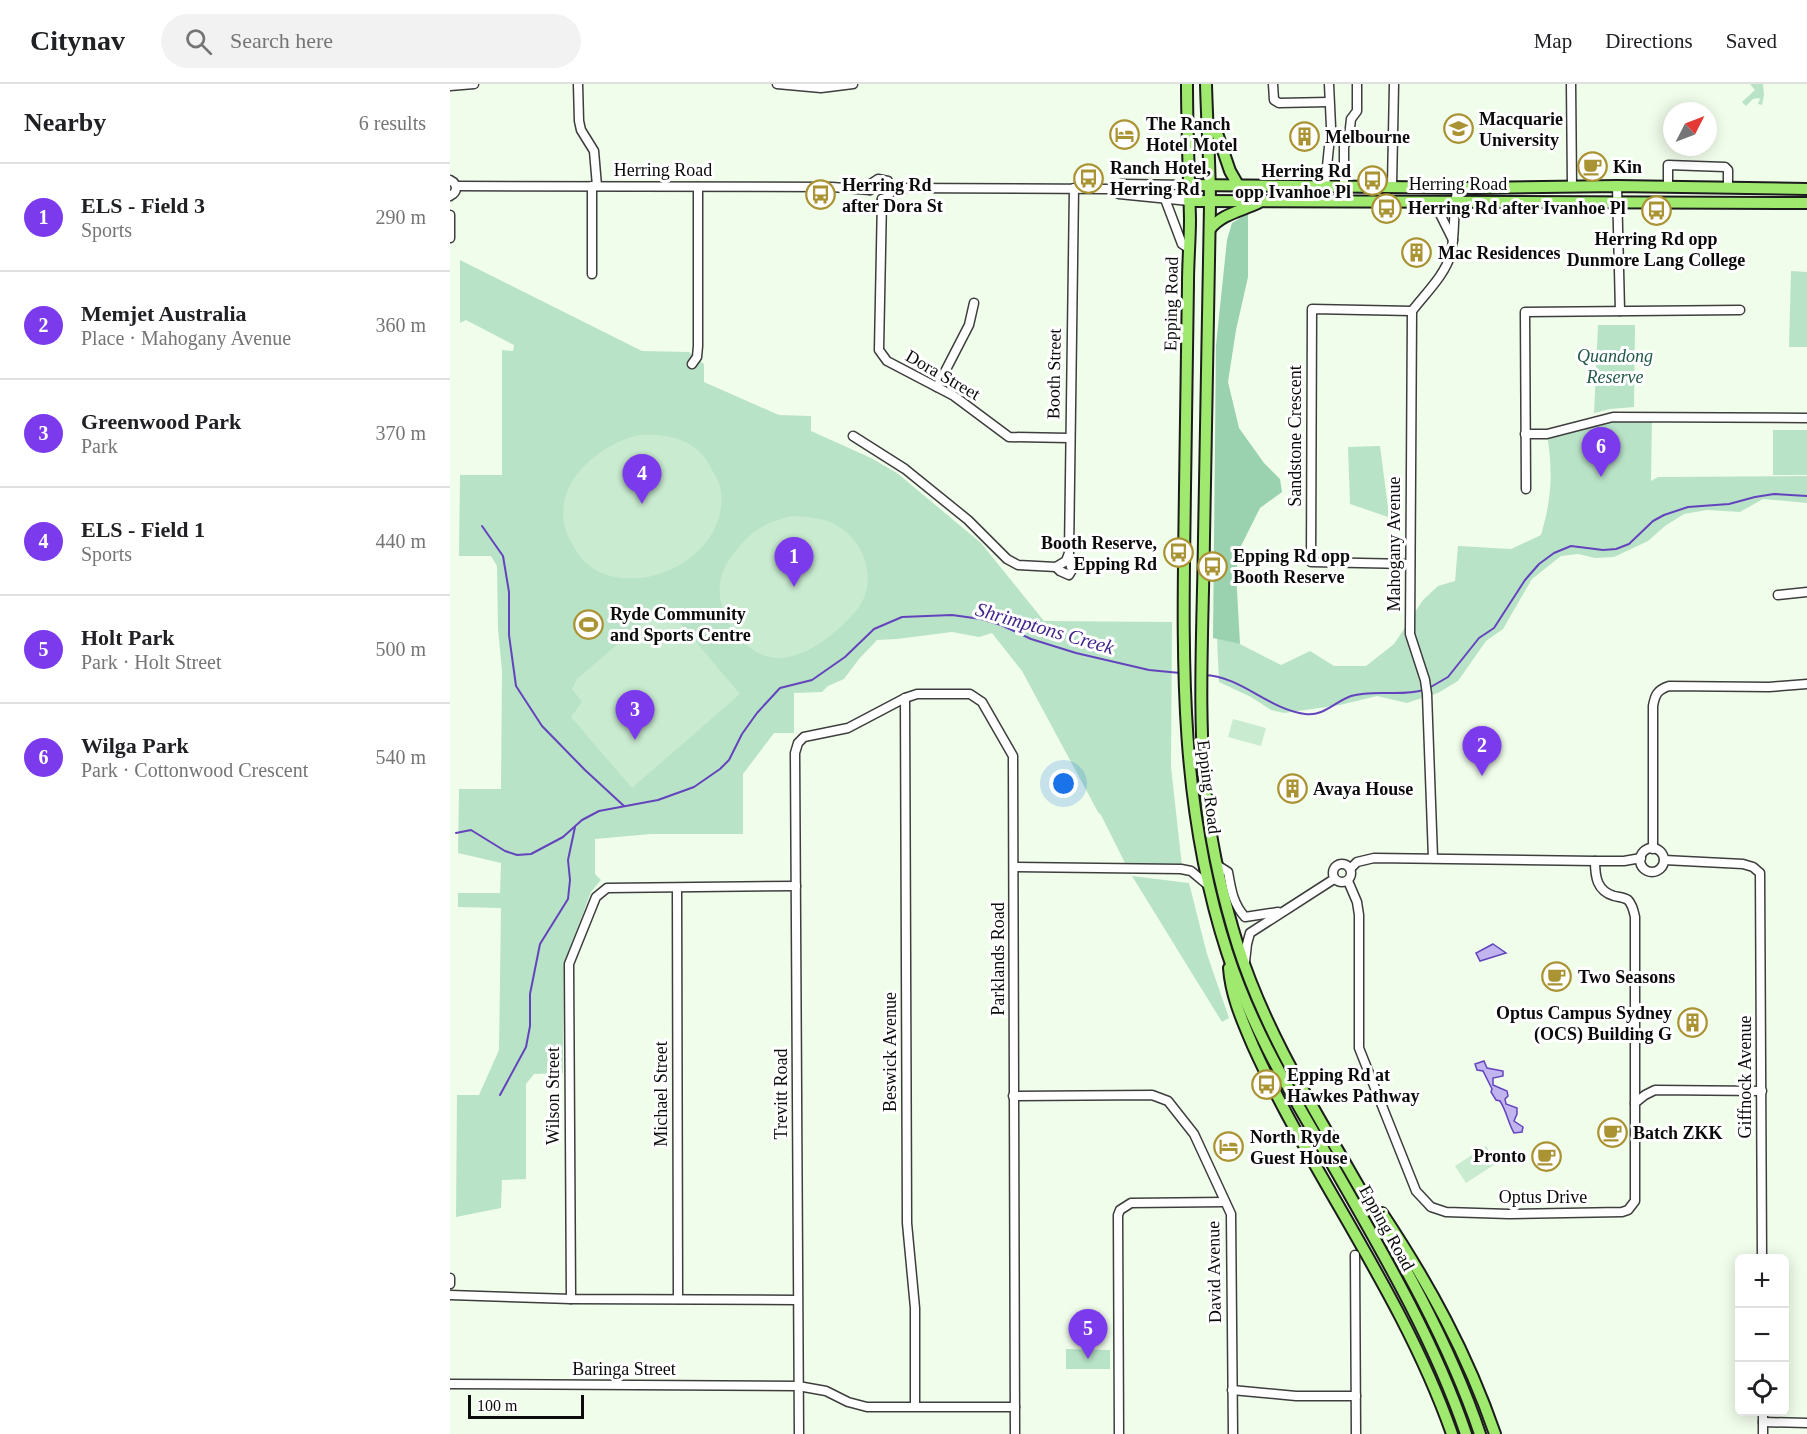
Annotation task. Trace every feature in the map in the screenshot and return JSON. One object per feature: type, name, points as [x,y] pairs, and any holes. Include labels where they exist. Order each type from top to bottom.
[{"type":"main road","name":"Epping Road","points":[[1186,84],[1189,201],[1184,705],[1191,786],[1209,886],[1227,953],[1271,1058],[1378,1244],[1429,1340],[1467,1434]]},
{"type":"main road","name":"Epping Road","points":[[1206,84],[1210,229],[1203,704],[1204,771],[1217,865],[1226,905],[1245,965],[1283,1054],[1432,1317],[1460,1377],[1480,1434]]},
{"type":"main road","points":[[1207,125],[1215,130],[1230,171],[1238,185]]},
{"type":"main road","name":"Herring Road","points":[[1189,185],[1668,186],[1807,189]]},
{"type":"main road","name":"Herring Road","points":[[1189,201],[1807,203]]},
{"type":"main road","points":[[1210,229],[1224,216],[1260,201]]},
{"type":"main road","points":[[1227,953],[1230,990],[1261,1065],[1288,1119],[1407,1327],[1432,1381],[1452,1434]]},
{"type":"main road","points":[[1338,1150],[1396,1233],[1444,1315],[1466,1359],[1495,1434]]},
{"type":"street","points":[[450,86],[474,84]]},
{"type":"street","points":[[578,84],[581,130],[594,151],[592,274]]},
{"type":"street","points":[[777,84],[821,88],[853,84]]},
{"type":"street","points":[[1273,84],[1274,99],[1278,103],[1329,102]]},
{"type":"street","points":[[1325,186],[1331,127],[1329,84]]},
{"type":"street","points":[[1344,187],[1344,146],[1349,137],[1351,119],[1357,111],[1357,84]]},
{"type":"street","points":[[1392,186],[1394,84]]},
{"type":"street","points":[[1571,84],[1572,186]]},
{"type":"street","points":[[1668,186],[1668,165],[1725,167],[1728,170],[1728,187]]},
{"type":"street","points":[[878,179],[888,182],[891,188],[888,197],[882,199],[873,196],[870,190],[872,183],[878,179]]},
{"type":"street","points":[[450,196],[456,191],[453,183]]},
{"type":"street","name":"Herring Road","points":[[453,183],[832,187],[870,190]]},
{"type":"street","name":"Herring Road","points":[[1110,189],[1120,184],[1189,185]]},
{"type":"street","points":[[1617,186],[1620,311]]},
{"type":"street","points":[[692,364],[697,357],[698,346],[699,187]]},
{"type":"street","points":[[1412,311],[1444,270],[1451,255],[1458,187]]},
{"type":"street","name":"Herring Road","points":[[891,188],[1110,189],[1119,194],[1189,201]]},
{"type":"street","name":"Booth Street","points":[[853,436],[905,469],[968,520],[1007,559],[1018,565],[1056,567],[1067,559],[1074,188]]},
{"type":"street","name":"Dora Street","points":[[882,199],[879,350],[887,362],[954,396],[1009,437],[1069,438]]},
{"type":"street","points":[[1165,200],[1182,244],[1188,248]]},
{"type":"street","points":[[1421,200],[1437,208],[1453,240]]},
{"type":"street","points":[[450,215],[450,238]]},
{"type":"street","points":[[937,387],[969,325],[974,303]]},
{"type":"street","name":"Sandstone Crescent","points":[[1410,564],[1311,562],[1312,309],[1412,311]]},
{"type":"street","points":[[1526,489],[1525,312],[1740,310]]},
{"type":"street","name":"Mahogany Avenue","points":[[1412,311],[1410,634],[1425,680],[1433,858]]},
{"type":"street","points":[[1526,434],[1547,434],[1613,417],[1807,418]]},
{"type":"street","points":[[1778,595],[1807,592]]},
{"type":"street","points":[[1653,849],[1653,706],[1655,695],[1660,689],[1669,686],[1769,687],[1807,684]]},
{"type":"street","name":"Parklands Road","points":[[795,753],[798,743],[804,737],[848,728],[905,698],[917,694],[970,694],[982,702],[1013,756],[1015,1434]]},
{"type":"street","name":"Beswick Avenue","points":[[905,698],[907,1223],[915,1308],[915,1406]]},
{"type":"street","name":"Trevitt Road","points":[[795,753],[799,1434]]},
{"type":"street","points":[[1653,849],[1662,853],[1664,860],[1659,870],[1652,872],[1642,865],[1641,858],[1645,851],[1653,849]]},
{"type":"street","points":[[1334,879],[1342,883],[1348,881],[1351,877],[1351,868],[1357,862],[1374,858],[1624,861],[1641,858]]},
{"type":"street","name":"Giffnock Avenue","points":[[1664,860],[1743,864],[1753,867],[1760,873],[1762,1254]]},
{"type":"street","name":"Optus Drive","points":[[1348,881],[1357,902],[1359,915],[1359,1048],[1416,1191],[1425,1204],[1437,1210],[1491,1213],[1608,1213],[1628,1210],[1635,1201],[1635,917],[1628,900],[1606,894],[1599,886],[1595,874],[1595,861]]},
{"type":"street","points":[[1334,879],[1334,871],[1338,865],[1345,863],[1351,868]]},
{"type":"street","points":[[1217,865],[1228,872],[1237,908],[1245,917],[1281,911]]},
{"type":"street","points":[[1015,867],[1186,870],[1195,874],[1209,886]]},
{"type":"street","points":[[1245,965],[1246,944],[1250,933],[1334,879]]},
{"type":"street","points":[[677,888],[796,886]]},
{"type":"street","name":"Wilson Street","points":[[571,1299],[569,964],[596,897],[607,888],[677,888]]},
{"type":"street","name":"Michael Street","points":[[677,888],[678,1299]]},
{"type":"street","points":[[1635,1103],[1655,1090],[1762,1090]]},
{"type":"street","name":"David Avenue","points":[[1014,1096],[1152,1095],[1161,1097],[1178,1112],[1194,1134],[1231,1214],[1233,1434]]},
{"type":"street","points":[[1119,1434],[1118,1215],[1120,1210],[1131,1203],[1225,1202]]},
{"type":"street","points":[[1355,1255],[1356,1434]]},
{"type":"street","points":[[450,1278],[450,1284]]},
{"type":"street","points":[[450,1295],[571,1299],[797,1300]]},
{"type":"street","name":"Baringa Street","points":[[450,1384],[798,1386],[826,1391],[860,1406],[1015,1407]]},
{"type":"street","points":[[1232,1390],[1296,1396],[1356,1396]]},
{"type":"street","points":[[1763,1416],[1763,1434]]},
{"type":"street","points":[[1763,1422],[1807,1423]]},
{"type":"green space","points":[[1750,84],[1763,84],[1762,105],[1758,104],[1760,99],[1758,98],[1753,99],[1746,106],[1742,102],[1755,90]]},
{"type":"green space","points":[[1248,213],[1248,277],[1236,330],[1228,382],[1239,428],[1264,463],[1280,479],[1282,492],[1260,508],[1240,548],[1236,572],[1240,644],[1213,638],[1216,345],[1227,240],[1232,223]]},
{"type":"green space","points":[[460,260],[642,351],[689,352],[704,364],[704,382],[779,415],[811,416],[811,431],[871,458],[897,473],[981,543],[1044,621],[1172,622],[1171,767],[1182,866],[1126,865],[1022,671],[992,633],[979,637],[952,632],[877,640],[844,679],[828,686],[822,692],[794,693],[794,733],[774,733],[743,774],[743,834],[651,834],[595,839],[595,874],[601,880],[591,892],[564,964],[563,1073],[534,1074],[526,1084],[526,1179],[502,1180],[501,1208],[456,1217],[457,1095],[479,1095],[499,1050],[501,908],[458,907],[458,893],[500,893],[501,863],[458,853],[459,789],[501,789],[502,671],[498,629],[497,566],[491,556],[459,556],[460,475],[502,475],[502,350],[513,351],[514,345],[466,320],[460,323]]},
{"type":"green space","points":[[1791,271],[1807,272],[1807,347],[1789,347]]},
{"type":"green space","name":"Quandong Reserve","points":[[1598,325],[1635,325],[1634,407],[1594,413]]},
{"type":"green space","points":[[1613,417],[1652,417],[1651,481],[1658,477],[1807,476],[1807,503],[1763,499],[1740,512],[1707,510],[1684,514],[1665,526],[1648,541],[1614,557],[1595,558],[1578,554],[1561,556],[1532,579],[1503,629],[1486,641],[1458,681],[1438,693],[1407,703],[1377,696],[1340,705],[1284,713],[1271,710],[1251,697],[1219,682],[1217,638],[1240,644],[1281,665],[1310,651],[1334,666],[1366,666],[1394,644],[1423,600],[1438,586],[1455,581],[1458,546],[1511,549],[1541,535],[1550,485],[1547,434]]},
{"type":"green space","points":[[1773,430],[1807,430],[1807,475],[1773,475]]},
{"type":"green space","points":[[639,435],[670,437],[697,449],[719,483],[721,508],[714,529],[702,547],[686,561],[666,571],[645,577],[623,578],[602,573],[580,557],[564,523],[564,505],[569,489],[578,473],[590,460],[605,449]]},
{"type":"green space","points":[[1380,446],[1388,517],[1350,504],[1348,447]]},
{"type":"green space","points":[[792,516],[832,523],[853,539],[865,562],[868,574],[867,587],[856,611],[841,627],[812,648],[791,657],[780,658],[756,651],[736,633],[723,609],[720,584],[729,560],[750,536],[769,523]]},
{"type":"green space","points":[[664,604],[740,694],[632,788],[571,717],[582,702],[572,689],[577,679]]},
{"type":"green space","points":[[1233,719],[1266,728],[1261,746],[1228,737]]},
{"type":"green space","points":[[1132,876],[1189,883],[1207,954],[1229,1018],[1222,1022]]},
{"type":"green space","points":[[1486,1146],[1497,1163],[1466,1183],[1455,1166]]},
{"type":"green space","points":[[1066,1349],[1110,1350],[1110,1369],[1066,1369]]},
{"type":"shaded area","points":[[1493,944],[1506,953],[1480,961],[1476,953]]},
{"type":"shaded area","points":[[1484,1061],[1487,1068],[1503,1071],[1503,1076],[1493,1078],[1493,1085],[1507,1091],[1506,1104],[1517,1108],[1514,1121],[1523,1127],[1522,1132],[1514,1133],[1500,1101],[1496,1100],[1491,1092],[1492,1089],[1483,1071],[1477,1070],[1475,1064]]},
{"type":"waterway","name":"Shrimptons Creek","points":[[1429,688],[1448,677],[1479,638],[1494,628],[1525,580],[1539,564],[1554,553],[1571,546],[1603,550],[1616,549],[1629,544],[1653,521],[1688,507],[1729,504],[1774,494],[1807,496]]},
{"type":"waterway","points":[[482,526],[503,556],[509,592],[509,635],[516,686],[542,726],[624,806]]},
{"type":"waterway","name":"Shrimptons Creek","points":[[456,833],[471,830],[505,851],[517,855],[531,854],[563,837],[582,820],[599,811],[658,800],[694,787],[729,760],[742,734],[757,713],[780,688],[812,680],[845,657],[874,629],[902,617],[952,615],[981,619],[1001,625],[1031,639],[1076,653],[1149,670],[1180,673]]},
{"type":"waterway","name":"Shrimptons Creek","points":[[1204,675],[1230,681],[1279,706],[1305,714],[1318,713],[1345,698],[1360,694],[1406,693],[1424,690]]},
{"type":"waterway","points":[[500,1095],[526,1047],[530,1026],[530,994],[540,944],[568,899],[570,880],[568,860],[575,827]]},
{"type":"place","name":"Macquarie University","points":[[1458,129]]},
{"type":"place","name":"The Ranch Hotel Motel","points":[[1125,134]]},
{"type":"place","name":"Melbourne","points":[[1304,137]]},
{"type":"place","name":"Kin","points":[[1592,167]]},
{"type":"place","name":"Ranch Hotel, Herring Rd","points":[[1089,178]]},
{"type":"place","name":"Herring Rd opp Ivanhoe Pl","points":[[1372,181]]},
{"type":"place","name":"Herring Rd after Dora St","points":[[821,195]]},
{"type":"place","name":"Herring Rd after Ivanhoe Pl","points":[[1387,208]]},
{"type":"place","name":"Herring Rd opp Dunmore Lang College","points":[[1656,210]]},
{"type":"place","name":"Mac Residences","points":[[1417,253]]},
{"type":"place","name":"Wilga Park","points":[[1601,477]]},
{"type":"place","name":"ELS - Field 1","points":[[642,504]]},
{"type":"place","name":"Booth Reserve, Epping Rd","points":[[1178,553]]},
{"type":"place","name":"Epping Rd opp Booth Reserve","points":[[1212,566]]},
{"type":"place","name":"ELS - Field 3","points":[[794,587]]},
{"type":"place","name":"Ryde Community and Sports Centre","points":[[589,624]]},
{"type":"place","name":"Greenwood Park","points":[[635,740]]},
{"type":"place","name":"Memjet Australia","points":[[1482,776]]},
{"type":"place","name":"Avaya House","points":[[1292,789]]},
{"type":"place","name":"Two Seasons","points":[[1557,977]]},
{"type":"place","name":"Optus Campus Sydney (OCS) Building G","points":[[1693,1023]]},
{"type":"place","name":"Epping Rd at Hawkes Pathway","points":[[1266,1085]]},
{"type":"place","name":"Batch ZKK","points":[[1612,1133]]},
{"type":"place","name":"North Ryde Guest House","points":[[1229,1147]]},
{"type":"place","name":"Pronto","points":[[1547,1156]]},
{"type":"place","name":"Holt Park","points":[[1088,1359]]}]
